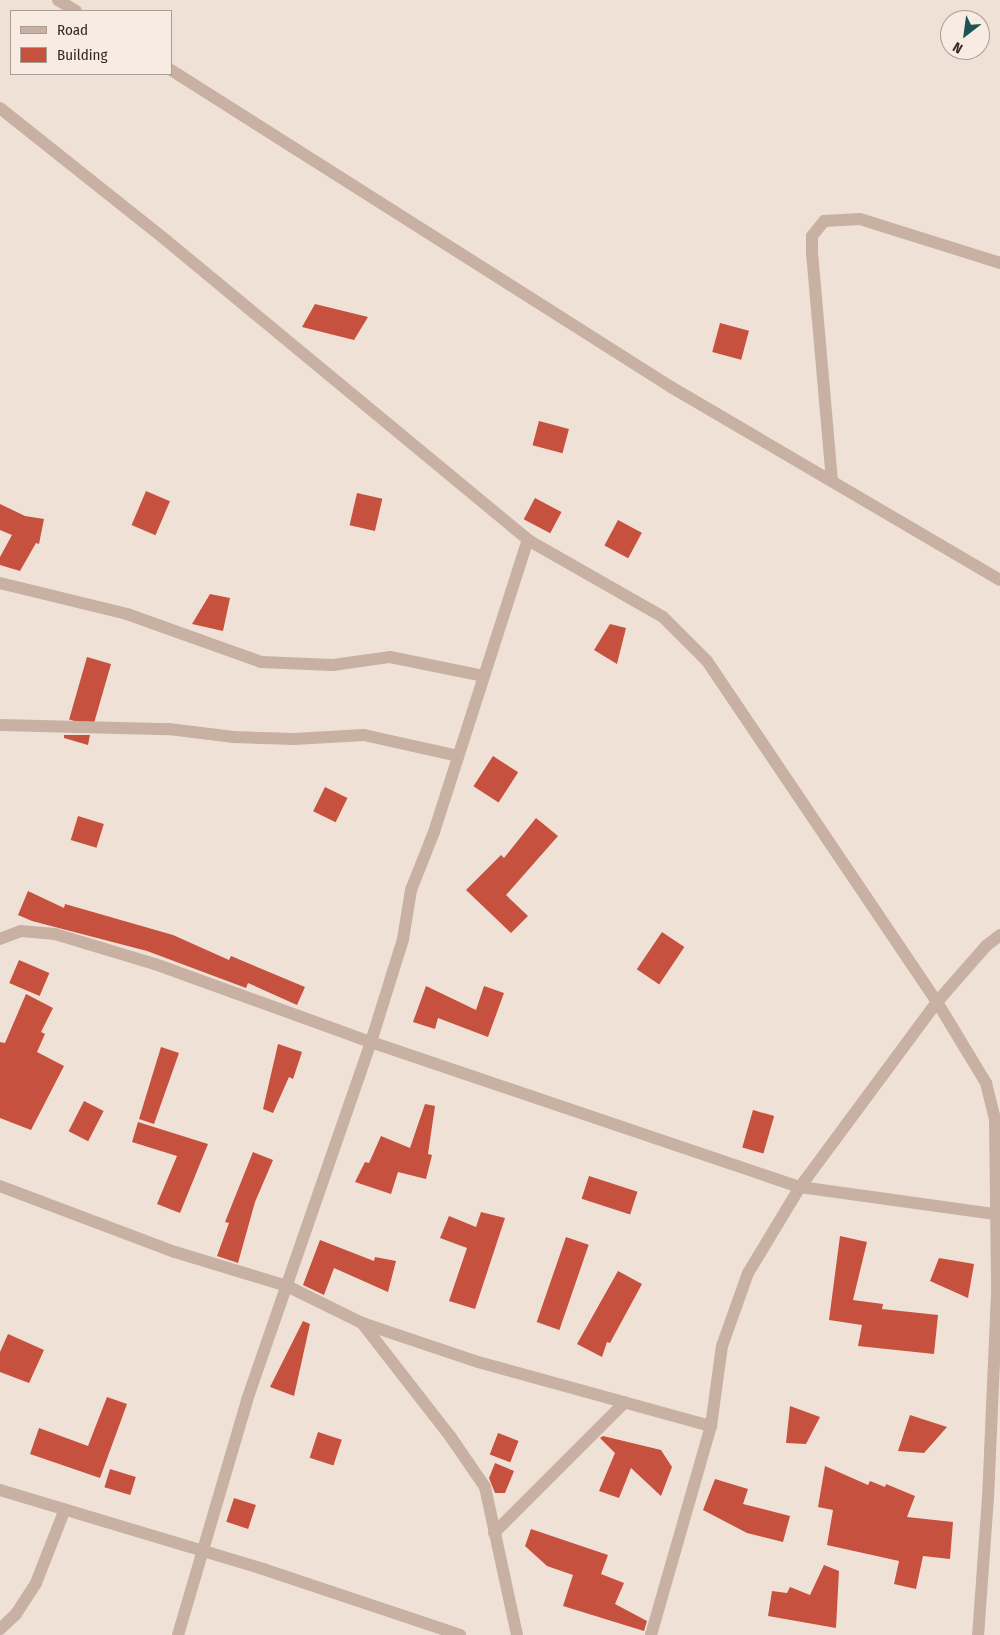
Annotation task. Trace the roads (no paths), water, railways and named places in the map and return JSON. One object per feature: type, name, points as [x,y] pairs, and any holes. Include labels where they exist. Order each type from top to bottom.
[{"type":"street","points":[[58,0],[74,10]]},
{"type":"street","points":[[172,71],[671,387],[1000,580]]},
{"type":"street","points":[[0,108],[167,241],[528,540],[663,617],[707,662],[937,1002],[986,1083],[998,1119],[996,1312],[978,1635]]},
{"type":"street","points":[[832,480],[812,236],[824,221],[860,219],[1000,263]]},
{"type":"street","points":[[178,1635],[247,1400],[371,1042],[403,939],[411,890],[434,832],[528,540]]},
{"type":"street","points":[[0,583],[127,614],[261,662],[333,665],[390,656],[484,676]]},
{"type":"street","points":[[0,725],[169,729],[234,737],[294,739],[364,735],[458,756]]},
{"type":"street","points":[[0,939],[21,932],[55,934],[155,964],[371,1042],[800,1187],[996,1214]]},
{"type":"street","points":[[651,1635],[711,1426],[722,1346],[748,1273],[800,1187],[937,1002],[986,946],[1000,935]]},
{"type":"street","points":[[0,1186],[175,1252],[287,1286],[362,1323],[478,1362],[711,1426]]},
{"type":"street","points":[[362,1323],[450,1436],[481,1481],[517,1635]]},
{"type":"street","points":[[494,1533],[625,1402]]},
{"type":"street","points":[[0,1490],[204,1551],[460,1635]]},
{"type":"street","points":[[0,1629],[16,1614],[36,1583],[65,1509]]}]
